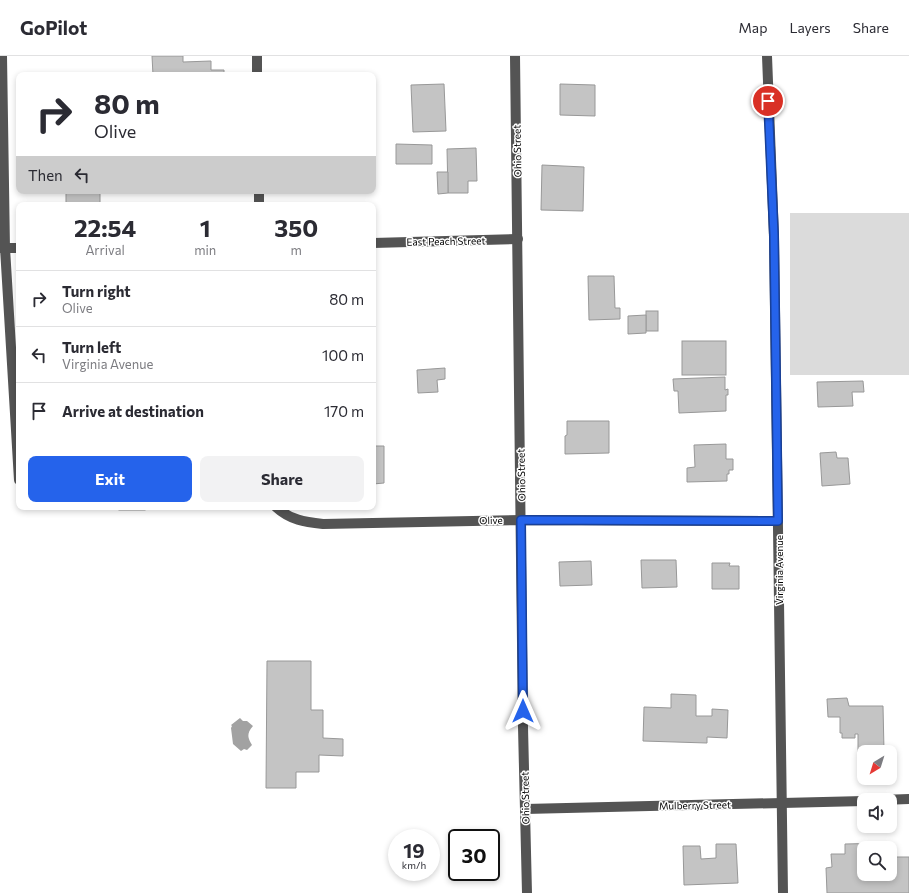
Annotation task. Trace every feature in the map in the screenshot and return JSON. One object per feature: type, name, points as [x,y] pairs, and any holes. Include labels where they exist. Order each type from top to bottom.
[{"type":"street","points":[[2,56],[3,248],[16,436]]},
{"type":"street","points":[[257,56],[257,72]]},
{"type":"street","name":"Ohio Street","points":[[515,56],[523,727],[527,893]]},
{"type":"street","name":"Virginia Avenue","points":[[767,56],[774,235],[783,893]]},
{"type":"street","name":"East Peach Street","points":[[376,243],[518,239]]},
{"type":"street","points":[[3,248],[16,248]]},
{"type":"street","name":"Olive","points":[[280,510],[294,519],[323,524],[521,520],[778,521]]},
{"type":"street","points":[[897,799],[909,799]]},
{"type":"street","name":"Mulberry Street","points":[[525,809],[857,800]]},
{"type":"shaded area","points":[[790,213],[909,213],[909,375],[790,375]]},
{"type":"shaded area","points":[[240,718],[253,726],[249,731],[248,736],[252,745],[247,750],[244,749],[241,751],[233,744],[231,728],[231,725]]},
{"type":"building","points":[[152,56],[183,56],[183,62],[211,61],[211,70],[224,70],[224,72],[153,72]]},
{"type":"building","points":[[444,84],[446,131],[413,132],[411,85]]},
{"type":"building","points":[[560,84],[595,85],[595,116],[560,115]]},
{"type":"building","points":[[396,144],[432,145],[432,164],[396,164]]},
{"type":"building","points":[[476,148],[477,181],[468,181],[468,193],[448,193],[447,149]]},
{"type":"building","points":[[542,165],[584,167],[583,211],[541,210]]},
{"type":"building","points":[[437,172],[448,172],[448,193],[438,194]]},
{"type":"building","points":[[66,194],[100,194],[100,202],[66,202]]},
{"type":"building","points":[[588,276],[614,276],[615,308],[620,308],[620,319],[589,320]]},
{"type":"building","points":[[646,311],[658,311],[658,331],[646,331]]},
{"type":"building","points":[[646,315],[646,333],[628,334],[628,316]]},
{"type":"building","points":[[682,341],[726,341],[726,375],[682,375]]},
{"type":"building","points":[[445,368],[445,379],[437,380],[438,392],[418,393],[417,370]]},
{"type":"building","points":[[725,377],[725,390],[728,389],[728,395],[726,395],[726,411],[679,413],[678,391],[674,391],[673,379]]},
{"type":"building","points":[[863,381],[864,392],[852,392],[853,406],[818,407],[817,382]]},
{"type":"building","points":[[567,421],[609,421],[609,453],[565,454]]},
{"type":"building","points":[[726,444],[726,459],[733,459],[733,470],[729,470],[729,474],[727,474],[727,481],[687,482],[687,468],[695,467],[694,445]]},
{"type":"building","points":[[376,446],[384,446],[384,483],[376,484]]},
{"type":"building","points":[[836,452],[837,458],[848,458],[850,484],[822,486],[820,453]]},
{"type":"building","points":[[641,560],[676,560],[677,587],[642,588]]},
{"type":"building","points":[[591,561],[592,585],[560,586],[559,562]]},
{"type":"building","points":[[712,563],[730,563],[729,566],[739,566],[739,589],[712,589]]},
{"type":"building","points":[[267,661],[311,661],[311,710],[323,710],[323,738],[343,739],[343,756],[319,755],[319,772],[296,772],[296,788],[266,788]]},
{"type":"building","points":[[671,694],[696,695],[696,716],[712,716],[712,709],[728,710],[727,738],[707,737],[707,743],[643,741],[644,707],[671,708]]},
{"type":"building","points":[[847,698],[849,706],[883,706],[884,745],[858,745],[858,734],[855,734],[855,738],[842,738],[842,733],[840,733],[840,717],[828,717],[827,699]]},
{"type":"building","points":[[716,844],[736,844],[738,883],[684,885],[683,846],[700,846],[701,859],[716,858]]},
{"type":"building","points":[[845,844],[857,844],[857,881],[897,881],[897,857],[909,857],[909,893],[827,893],[826,868],[832,867],[831,854],[845,854]]},
{"type":"route","points":[[523,711],[521,520],[778,521],[774,235],[768,101]]}]
